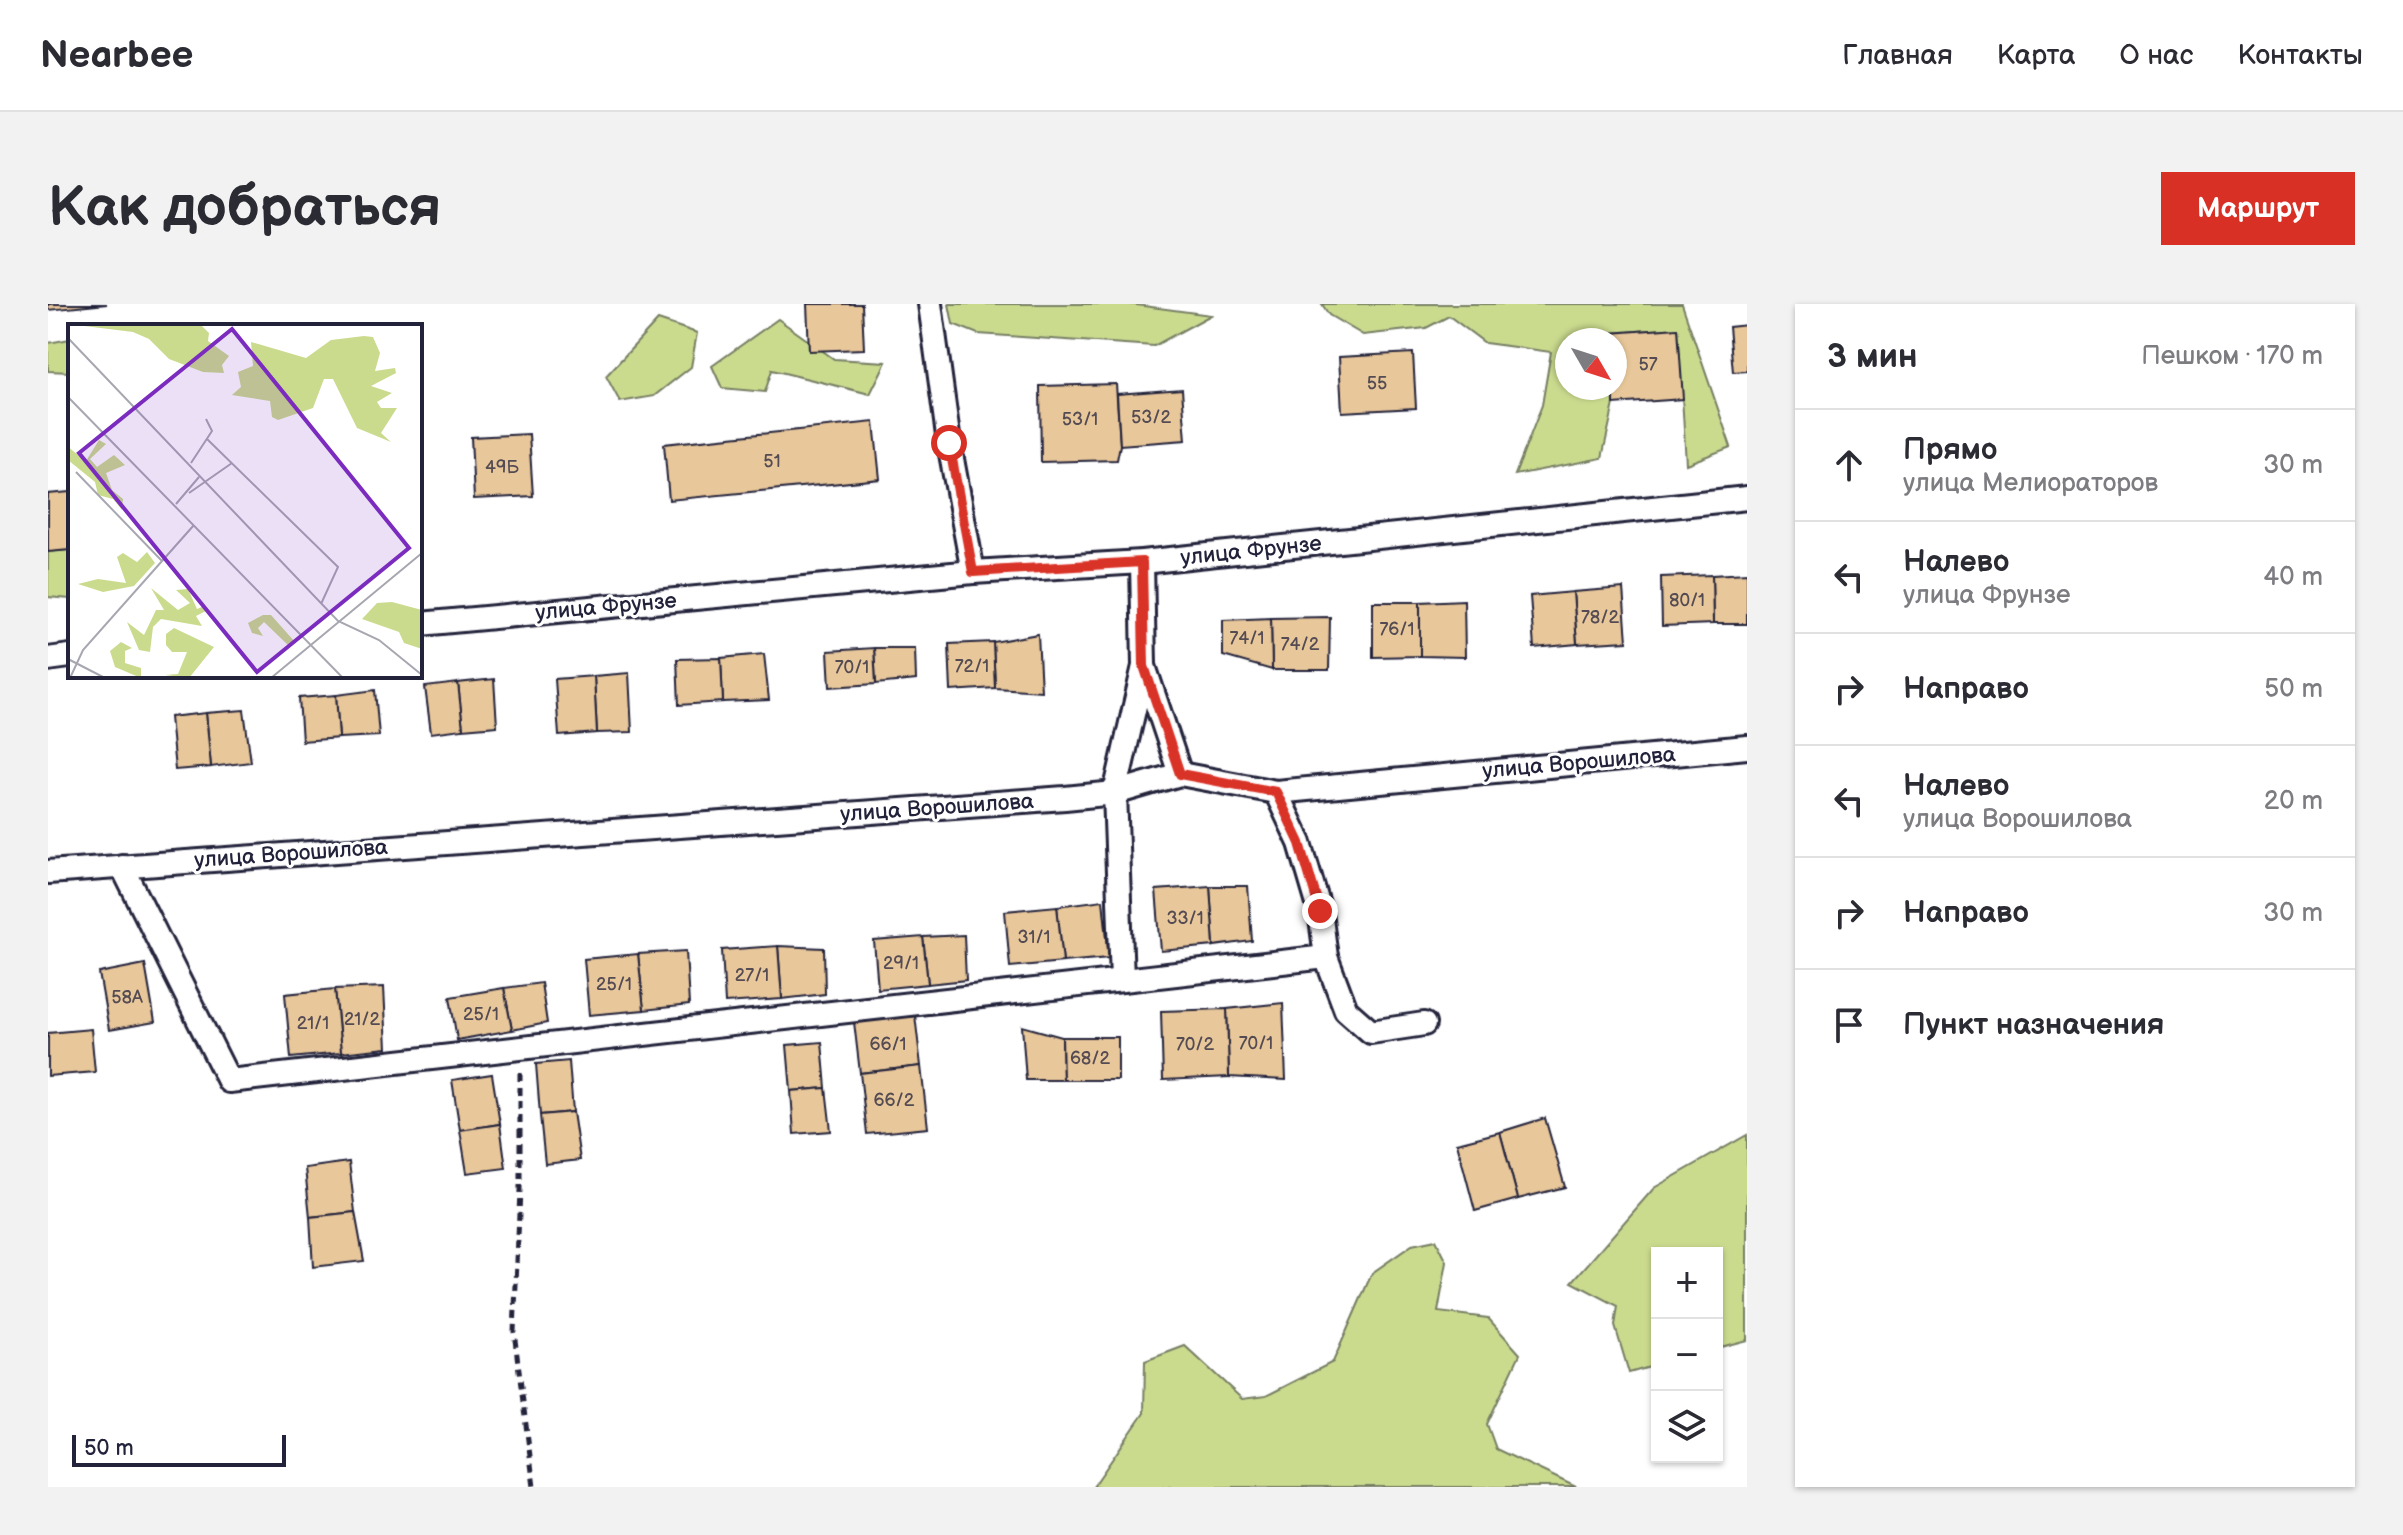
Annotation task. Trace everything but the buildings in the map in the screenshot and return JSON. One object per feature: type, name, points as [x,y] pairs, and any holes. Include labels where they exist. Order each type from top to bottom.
[{"type":"street","points":[[930,304],[949,443],[973,572]]},
{"type":"street","name":"улица Фрунзе","points":[[422,624],[973,572],[1142,562],[1747,498]]},
{"type":"street","points":[[1122,980],[1115,793],[1144,666],[1142,562]]},
{"type":"street","points":[[48,659],[68,656]]},
{"type":"street","points":[[1144,666],[1180,774]]},
{"type":"street","name":"улица Ворошилова","points":[[48,872],[1049,800],[1115,793],[1180,774],[1276,792],[1747,747]]},
{"type":"street","points":[[1276,792],[1300,843],[1320,911],[1326,957],[1346,1010],[1371,1032],[1424,1024]]},
{"type":"street","points":[[122,866],[229,1081],[1326,957]]},
{"type":"path","points":[[520,1048],[520,1190],[514,1332],[534,1487]]},
{"type":"green space","points":[[949,304],[1129,304],[1211,315],[1154,346],[978,334],[953,324]]},
{"type":"green space","points":[[1322,304],[1682,304],[1731,447],[1686,464],[1678,328],[1627,332],[1627,328],[1555,328],[1555,400],[1614,400],[1602,458],[1515,475],[1542,405],[1551,352],[1485,343],[1449,316],[1426,328],[1363,335],[1329,315]]},
{"type":"green space","points":[[778,319],[834,359],[886,362],[870,394],[772,370],[765,392],[722,388],[712,366]]},
{"type":"green space","points":[[658,320],[697,333],[691,367],[654,396],[620,402],[606,376]]},
{"type":"green space","points":[[68,339],[68,372],[48,371],[48,343]]},
{"type":"green space","points":[[68,550],[68,599],[48,597],[48,552]]},
{"type":"green space","points":[[1747,1135],[1747,1340],[1723,1346],[1723,1247],[1651,1247],[1651,1367],[1629,1373],[1615,1326],[1618,1306],[1572,1282],[1654,1188]]},
{"type":"green space","points":[[1436,1240],[1447,1262],[1438,1312],[1488,1318],[1520,1354],[1487,1424],[1496,1449],[1576,1487],[1093,1487],[1144,1413],[1145,1361],[1185,1346],[1242,1399],[1266,1396],[1333,1362],[1372,1273],[1412,1245]]},
{"type":"route","points":[[949,443],[973,572],[1142,562],[1144,666],[1180,774],[1276,792],[1300,843],[1320,911]]}]
